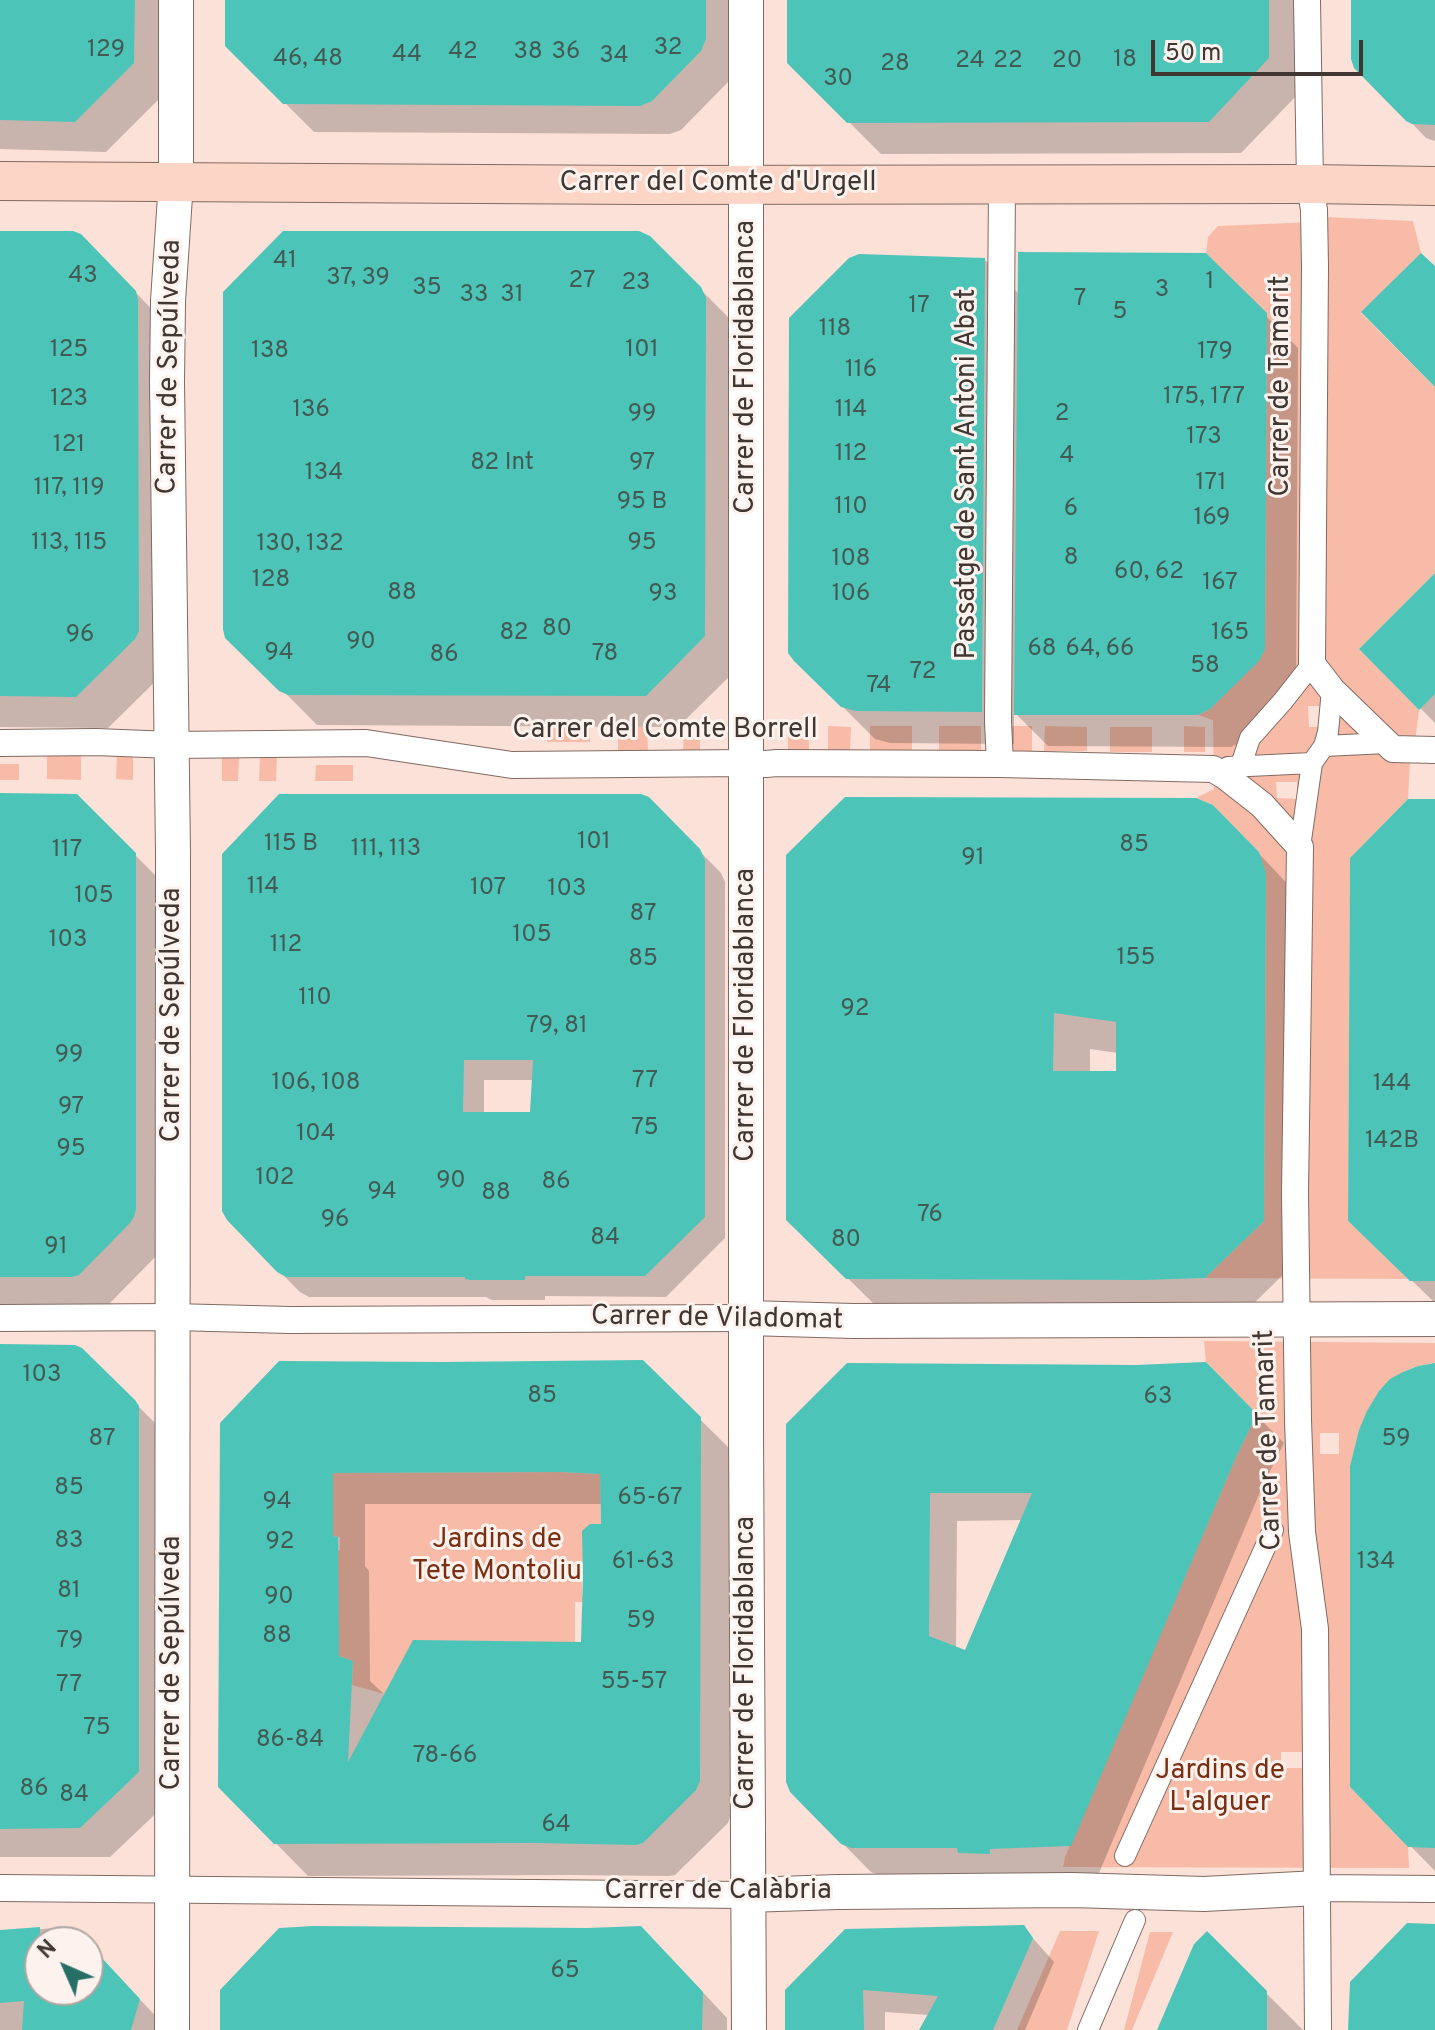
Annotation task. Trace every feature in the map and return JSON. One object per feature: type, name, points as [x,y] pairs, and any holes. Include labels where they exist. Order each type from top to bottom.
[{"type":"main road","name":"Carrer del Comte d'Urgell","points":[[0,181],[1435,186]]},
{"type":"street","name":"Carrer de Sepúlveda","points":[[172,2030],[172,745],[167,382],[168,301],[176,181],[176,0]]},
{"type":"street","name":"Carrer de Floridablanca","points":[[746,0],[749,2030]]},
{"type":"street","name":"Carrer de Tamarit","points":[[1307,0],[1310,184],[1314,210],[1315,267],[1312,664]]},
{"type":"street","name":"Passatge de Sant Antoni Abat","points":[[1000,764],[1002,184]]},
{"type":"street","points":[[1241,765],[1250,738],[1312,664],[1332,690],[1393,749],[1435,750]]},
{"type":"street","points":[[1300,847],[1318,754],[1328,732],[1332,690]]},
{"type":"street","name":"Carrer del Comte Borrell","points":[[0,743],[366,743],[512,765],[1000,764],[1213,769]]},
{"type":"street","points":[[1213,769],[1387,743]]},
{"type":"street","points":[[1213,769],[1262,805],[1300,847]]},
{"type":"street","name":"Carrer de Tamarit","points":[[1300,847],[1295,1192],[1298,1420],[1302,1532],[1315,1629],[1318,2030]]},
{"type":"street","name":"Carrer de Viladomat","points":[[0,1318],[747,1318],[853,1321],[1435,1319]]},
{"type":"street","points":[[1125,1856],[1273,1530]]},
{"type":"street","name":"Carrer de Calàbria","points":[[0,1888],[747,1895],[1056,1890],[1204,1894],[1318,1888],[1435,1889]]},
{"type":"street","points":[[1088,2030],[1135,1920]]},
{"type":"green space","points":[[1325,217],[1413,221],[1421,253],[1361,313],[1435,387],[1435,573],[1359,649],[1419,710],[1410,761],[1408,799],[1350,858],[1348,1221],[1408,1279],[1205,1278],[1264,1221],[1266,878],[1259,852],[1213,805],[1196,798],[1214,789],[1213,720],[1198,715],[1210,709],[1265,649],[1267,314],[1206,253],[1208,237],[1218,226],[1314,222]],"holes":[[[1308,706],[1321,706],[1321,727],[1309,727]],[[1276,782],[1297,782],[1297,799],[1277,798]]]},
{"type":"green space","points":[[548,726],[590,726],[590,742],[547,742]]},
{"type":"green space","points":[[684,726],[700,726],[700,752],[683,752]]},
{"type":"green space","points":[[828,726],[851,727],[850,751],[828,751]]},
{"type":"green space","points":[[870,726],[912,726],[912,751],[870,751]]},
{"type":"green space","points":[[939,726],[981,726],[981,750],[939,751]]},
{"type":"green space","points":[[1010,726],[1032,726],[1032,751],[1009,752]]},
{"type":"green space","points":[[1045,726],[1087,727],[1087,751],[1044,751]]},
{"type":"green space","points":[[1184,726],[1205,727],[1205,752],[1184,752]]},
{"type":"green space","points":[[618,727],[647,727],[648,752],[618,753]]},
{"type":"green space","points":[[788,727],[809,727],[809,751],[788,752]]},
{"type":"green space","points":[[1110,727],[1152,727],[1152,752],[1110,752]]},
{"type":"green space","points":[[47,753],[81,754],[81,780],[47,779]]},
{"type":"green space","points":[[117,753],[133,754],[133,780],[116,779]]},
{"type":"green space","points":[[222,755],[239,755],[238,781],[222,781]]},
{"type":"green space","points":[[260,755],[277,755],[276,781],[259,781]]},
{"type":"green space","points":[[0,764],[19,764],[19,780],[0,780]]},
{"type":"green space","points":[[316,765],[353,765],[353,781],[315,781]]},
{"type":"green space","name":"Jardins de L'alguer","points":[[1204,1341],[1435,1343],[1435,1363],[1403,1372],[1359,1430],[1350,1466],[1350,1787],[1408,1847],[1409,1868],[1063,1867],[1257,1414],[1206,1362]],"holes":[[[1320,1433],[1339,1433],[1339,1454],[1320,1454]],[[1281,1752],[1306,1752],[1307,1768],[1281,1768]]]},
{"type":"green space","name":"Jardins de Tete Montoliu","points":[[333,1473],[600,1474],[601,1524],[590,1524],[585,1576],[582,1576],[582,1595],[588,1602],[575,1602],[575,1642],[384,1694],[352,1685],[353,1661],[336,1655],[334,1550],[340,1550],[340,1537],[333,1536]]},
{"type":"green space","points":[[1060,1931],[1099,1931],[1067,2030],[1017,2030]]},
{"type":"green space","points":[[1150,1932],[1173,1932],[1132,2030],[1124,2030]]},
{"type":"building","points":[[0,0],[135,0],[134,63],[75,122],[0,120]]},
{"type":"building","points":[[225,0],[706,0],[706,39],[701,51],[652,101],[640,106],[283,104],[225,46]]},
{"type":"building","points":[[787,0],[1269,0],[1269,58],[1209,122],[847,123],[787,63]]},
{"type":"building","points":[[1351,0],[1435,0],[1435,125],[1406,121],[1354,68],[1351,59]]},
{"type":"building","points":[[0,231],[73,231],[81,234],[136,291],[138,300],[139,631],[135,639],[76,697],[0,696]]},
{"type":"building","points":[[283,231],[639,231],[650,236],[701,287],[706,298],[705,636],[646,696],[288,695],[279,691],[225,638],[223,292]]},
{"type":"building","points":[[1018,252],[1206,253],[1267,313],[1265,649],[1259,661],[1210,709],[1198,715],[1014,715]]},
{"type":"building","points":[[1421,253],[1435,266],[1435,387],[1361,312]]},
{"type":"building","points":[[859,254],[985,258],[982,712],[856,711],[841,707],[788,653],[789,318],[849,258]]},
{"type":"building","points":[[1435,573],[1435,694],[1419,710],[1359,649]]},
{"type":"building","points":[[0,793],[77,794],[136,853],[136,1209],[130,1223],[79,1275],[72,1277],[0,1277]]},
{"type":"building","points":[[279,794],[641,794],[649,797],[700,849],[705,860],[705,1217],[645,1276],[525,1276],[525,1280],[470,1280],[465,1277],[286,1277],[277,1272],[222,1211],[222,854]],"holes":[[[464,1060],[533,1060],[530,1112],[463,1112]]]},
{"type":"building","points":[[845,797],[1196,798],[1213,805],[1259,852],[1266,873],[1264,1221],[1205,1278],[846,1279],[786,1220],[786,855]],"holes":[[[1054,1013],[1116,1022],[1116,1071],[1053,1071]]]},
{"type":"building","points":[[1408,799],[1435,799],[1435,1281],[1410,1281],[1348,1221],[1350,858]]},
{"type":"building","points":[[0,1344],[75,1345],[82,1348],[139,1406],[139,1772],[80,1828],[0,1829]]},
{"type":"building","points":[[643,1360],[701,1417],[700,1781],[696,1790],[643,1843],[274,1844],[218,1787],[220,1423],[279,1361]],"holes":[[[333,1473],[600,1474],[601,1524],[590,1524],[582,1531],[581,1642],[413,1640],[348,1762],[353,1661],[339,1656],[338,1537],[333,1536]]]},
{"type":"building","points":[[1206,1362],[1257,1414],[1071,1846],[990,1849],[990,1854],[958,1853],[957,1848],[851,1848],[841,1844],[790,1792],[786,1782],[786,1424],[847,1363],[1136,1365]],"holes":[[[930,1493],[1032,1493],[965,1650],[929,1636]]]},
{"type":"building","points":[[1435,1363],[1435,1848],[1408,1847],[1350,1787],[1350,1466],[1359,1430],[1379,1391],[1390,1379],[1403,1372]]},
{"type":"building","points":[[1407,1923],[1435,1924],[1435,2030],[1348,2030],[1350,1982]]},
{"type":"building","points":[[1024,1925],[1033,1938],[993,2030],[919,2030],[938,1996],[863,1990],[864,2030],[785,2030],[785,1990],[845,1929]]},
{"type":"building","points":[[641,1926],[703,1992],[702,2030],[220,2030],[220,1990],[279,1928]]},
{"type":"building","points":[[24,1928],[24,2001],[0,2003],[0,1930]]},
{"type":"building","points":[[1207,1931],[1267,1991],[1267,2030],[1157,2030],[1194,1944]]},
{"type":"building","points":[[104,1960],[140,1999],[131,2030],[22,2030],[24,2001],[24,2006],[104,2006]]}]
